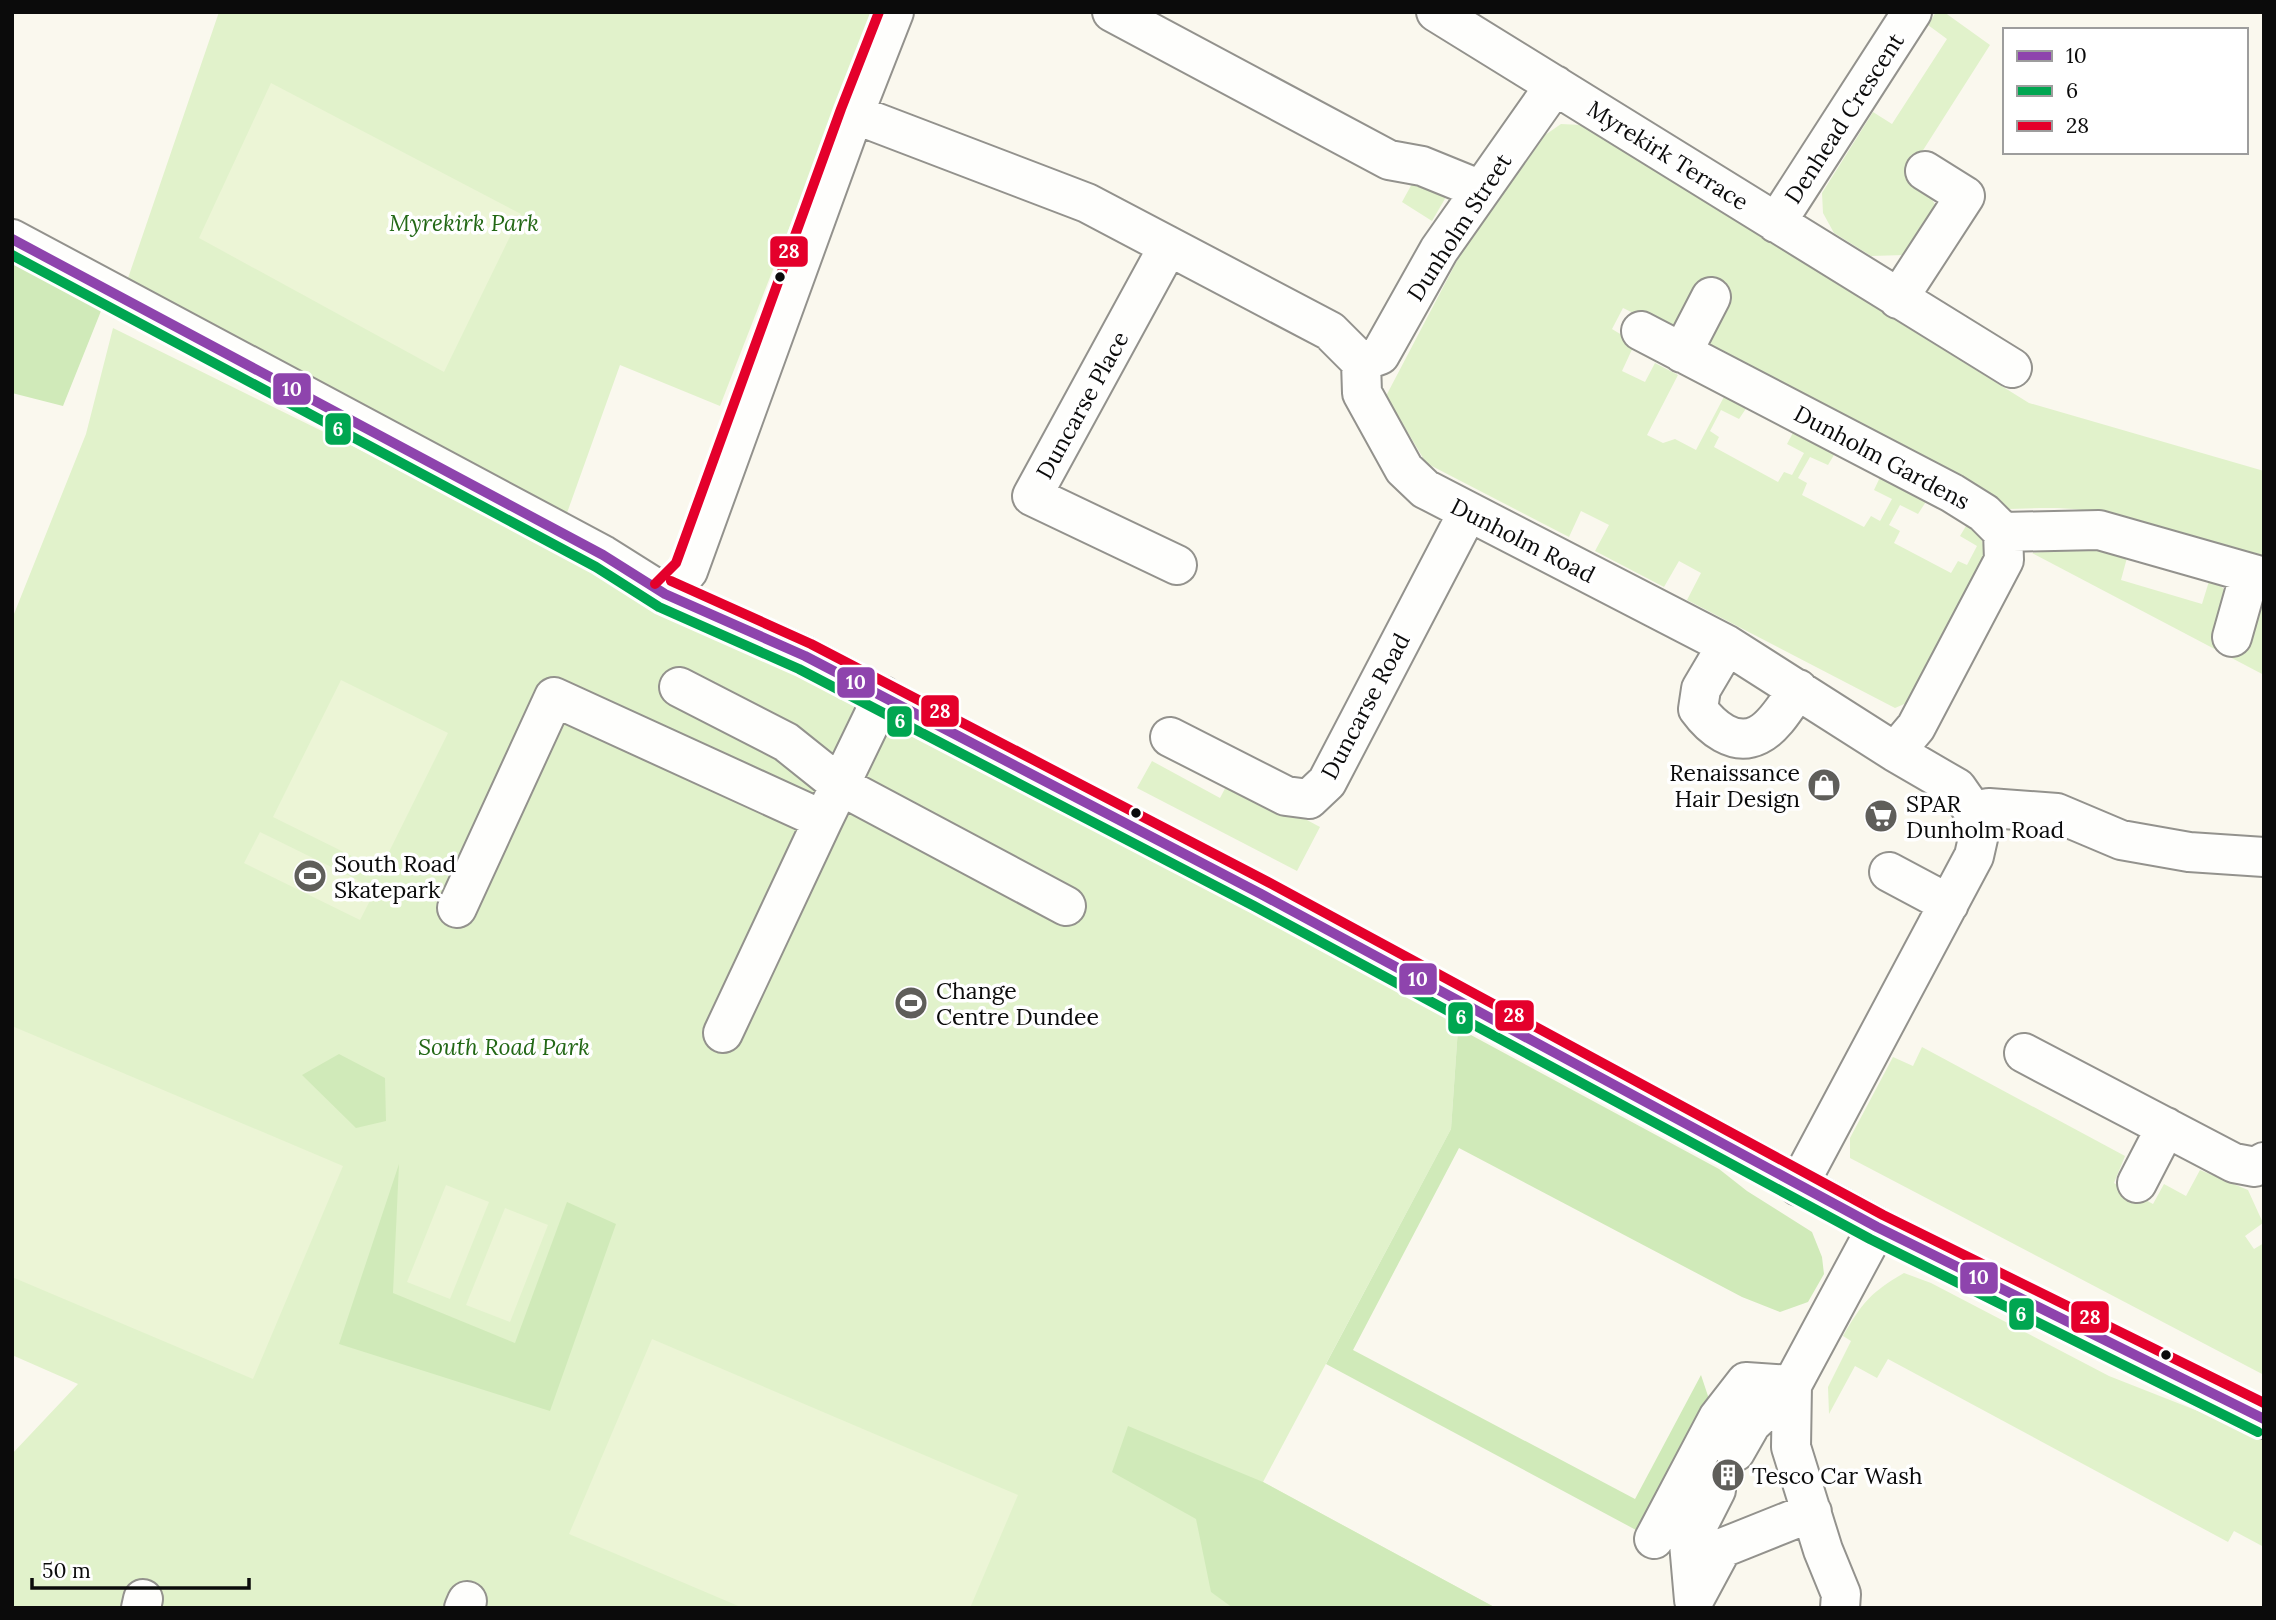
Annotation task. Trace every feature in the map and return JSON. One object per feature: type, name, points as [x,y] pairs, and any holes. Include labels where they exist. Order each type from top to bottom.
[{"type":"street","points":[[665,594],[688,571],[854,114],[894,12]]},
{"type":"street","points":[[1112,12],[1389,160],[1422,166],[1481,190]]},
{"type":"street","name":"Denhead Crescent","points":[[1776,223],[1912,12]]},
{"type":"street","name":"Myrekirk Terrace","points":[[1457,17],[1555,85],[2012,368]]},
{"type":"street","name":"Dunholm Street","points":[[1361,362],[1380,355],[1439,250],[1555,85]]},
{"type":"street","points":[[854,114],[1087,203],[1330,331],[1361,362]]},
{"type":"street","points":[[1898,299],[1965,197],[1925,171]]},
{"type":"street","points":[[12,239],[603,555],[665,594],[806,656],[1261,894],[1798,1186],[2264,1419]]},
{"type":"street","name":"Duncarse Place","points":[[1168,247],[1032,496],[1177,565]]},
{"type":"street","points":[[1682,353],[1711,297]]},
{"type":"street","name":"Dunholm Gardens","points":[[1641,331],[1952,493],[1984,513],[2003,532]]},
{"type":"street","name":"Dunholm Road","points":[[1361,362],[1362,393],[1404,469],[1425,489],[1727,645],[1895,752],[1957,788],[1973,811]]},
{"type":"street","name":"Duncarse Road","points":[[1170,737],[1286,796],[1309,799],[1327,782],[1468,512]]},
{"type":"street","points":[[1895,752],[1916,727],[2004,560],[2003,532],[2099,530],[2257,575],[2232,637]]},
{"type":"street","points":[[1727,645],[1701,689],[1698,709],[1709,724],[1736,739],[1758,735],[1773,722],[1798,689]]},
{"type":"street","points":[[679,687],[786,741],[841,786],[1066,906]]},
{"type":"street","points":[[723,1033],[883,696]]},
{"type":"street","points":[[457,908],[554,697],[823,820]]},
{"type":"street","points":[[1798,1186],[1974,856],[1979,834],[1973,811],[1989,808],[2057,813],[2121,840],[2189,852],[2264,857]]},
{"type":"street","points":[[1889,872],[1949,904]]},
{"type":"street","points":[[2024,1053],[2234,1163],[2261,1174]]},
{"type":"street","points":[[2137,1183],[2166,1127]]},
{"type":"street","points":[[1735,1452],[1751,1424],[1792,1385],[1877,1227]]},
{"type":"street","points":[[1654,1539],[1718,1418],[1746,1382],[1792,1385]]},
{"type":"street","points":[[1792,1385],[1791,1447],[1823,1550],[1841,1594],[1840,1608]]},
{"type":"street","points":[[1716,1490],[1689,1543],[1694,1600],[1722,1548],[1812,1512]]},
{"type":"street","points":[[1815,1608],[1823,1550]]},
{"type":"green space","name":"Myrekirk Park","points":[[219,12],[873,12],[720,406],[620,365],[567,513],[126,284]]},
{"type":"green space","points":[[1936,12],[1944,12],[1990,45],[1913,166],[1942,217],[1905,255],[1871,256],[1834,233],[1823,213],[1822,193],[1873,112],[1892,124],[1947,39],[1928,25]]},
{"type":"green space","points":[[271,83],[521,214],[444,372],[199,238]]},
{"type":"green space","points":[[1561,124],[1581,125],[2029,403],[2264,471],[2264,566],[2151,527],[2082,510],[2001,509],[1717,359],[1685,318],[1673,326],[1656,324],[1623,308],[1612,329],[1635,343],[1622,371],[1645,382],[1655,363],[1678,375],[1647,435],[1663,443],[1675,439],[1696,450],[1726,393],[1749,404],[1739,419],[1721,410],[1710,431],[1719,437],[1714,447],[1778,482],[1784,472],[1792,475],[1804,453],[1787,444],[1796,427],[1837,450],[1828,465],[1810,457],[1798,478],[1807,483],[1802,495],[1864,527],[1871,516],[1880,521],[1892,499],[1874,490],[1882,473],[1929,497],[1918,514],[1900,505],[1889,525],[1900,531],[1894,543],[1951,573],[1958,561],[1967,565],[1977,546],[1960,536],[1966,526],[1980,533],[1985,553],[1909,702],[1895,708],[1687,600],[1701,573],[1679,561],[1664,587],[1595,551],[1609,525],[1581,511],[1569,537],[1426,463],[1386,396],[1460,255],[1545,135]]},
{"type":"green space","points":[[1419,171],[1453,185],[1432,221],[1402,202]]},
{"type":"green space","points":[[12,253],[105,301],[63,406],[12,393]]},
{"type":"green space","name":"South Road Park","points":[[113,328],[476,507],[1470,1007],[1458,1028],[1451,1129],[1263,1482],[1496,1608],[12,1608],[12,1454],[78,1384],[12,1355],[12,619],[86,434]]},
{"type":"green space","points":[[2085,541],[2128,554],[2121,580],[2202,604],[2210,578],[2227,593],[2250,626],[2264,605],[2264,675],[2032,553],[2084,548]]},
{"type":"green space","points":[[341,680],[448,733],[380,870],[273,817]]},
{"type":"green space","points":[[1152,761],[1220,798],[1230,779],[1320,827],[1297,871],[1137,788]]},
{"type":"green space","name":"South Road Skatepark","points":[[260,832],[376,889],[360,920],[244,863]]},
{"type":"green space","points":[[12,1026],[343,1166],[253,1379],[12,1277]]},
{"type":"green space","points":[[1458,1028],[1719,1169],[1747,1191],[1812,1232],[1822,1257],[1824,1274],[1808,1302],[1780,1312],[1742,1297],[1459,1148],[1353,1350],[1635,1499],[1701,1375],[1712,1408],[1652,1524],[1636,1530],[1326,1364],[1451,1129]]},
{"type":"green space","points":[[1922,1047],[2125,1156],[2114,1183],[2153,1204],[2164,1184],[2186,1196],[2200,1170],[2248,1190],[2263,1223],[2245,1236],[2254,1249],[2264,1243],[2264,1375],[1850,1158],[1850,1138],[1893,1057],[1913,1066]]},
{"type":"green space","points":[[339,1054],[385,1078],[386,1121],[356,1128],[302,1075]]},
{"type":"green space","points":[[399,1164],[393,1293],[515,1343],[567,1202],[616,1224],[550,1411],[339,1344]]},
{"type":"green space","points":[[446,1185],[489,1202],[450,1299],[407,1282]]},
{"type":"green space","points":[[505,1208],[548,1225],[510,1322],[466,1305]]},
{"type":"green space","points":[[1904,1273],[1931,1283],[2109,1376],[2264,1437],[2264,1547],[2234,1531],[2228,1542],[1888,1359],[1877,1378],[1855,1366],[1829,1414],[1828,1387],[1851,1341],[1843,1336],[1868,1299]]},
{"type":"green space","points":[[652,1339],[1018,1495],[970,1608],[743,1608],[569,1534]]},
{"type":"green space","points":[[1128,1426],[1263,1482],[1496,1608],[1233,1608],[1211,1592],[1196,1519],[1112,1472]]},
{"type":"transit line","name":"28","points":[[655,584],[676,563],[841,109],[879,12]]},
{"type":"transit line","name":"10","points":[[12,239],[603,555],[665,594],[805,656],[1261,894],[1877,1227],[2264,1419]]},
{"type":"transit line","name":"6","points":[[12,255],[596,567],[659,607],[799,669],[1254,906],[1870,1239],[2258,1432]]},
{"type":"transit line","name":"28","points":[[671,581],[811,644],[1268,882],[1883,1215],[2264,1403]]},
{"type":"place","name":"Renaissance Hair Design","points":[[1824,785]]},
{"type":"place","name":"SPAR Dunholm Road","points":[[1881,816]]},
{"type":"place","name":"South Road Skatepark","points":[[310,876]]},
{"type":"place","name":"Change Centre Dundee","points":[[911,1003]]},
{"type":"place","name":"Tesco Car Wash","points":[[1728,1475]]}]
